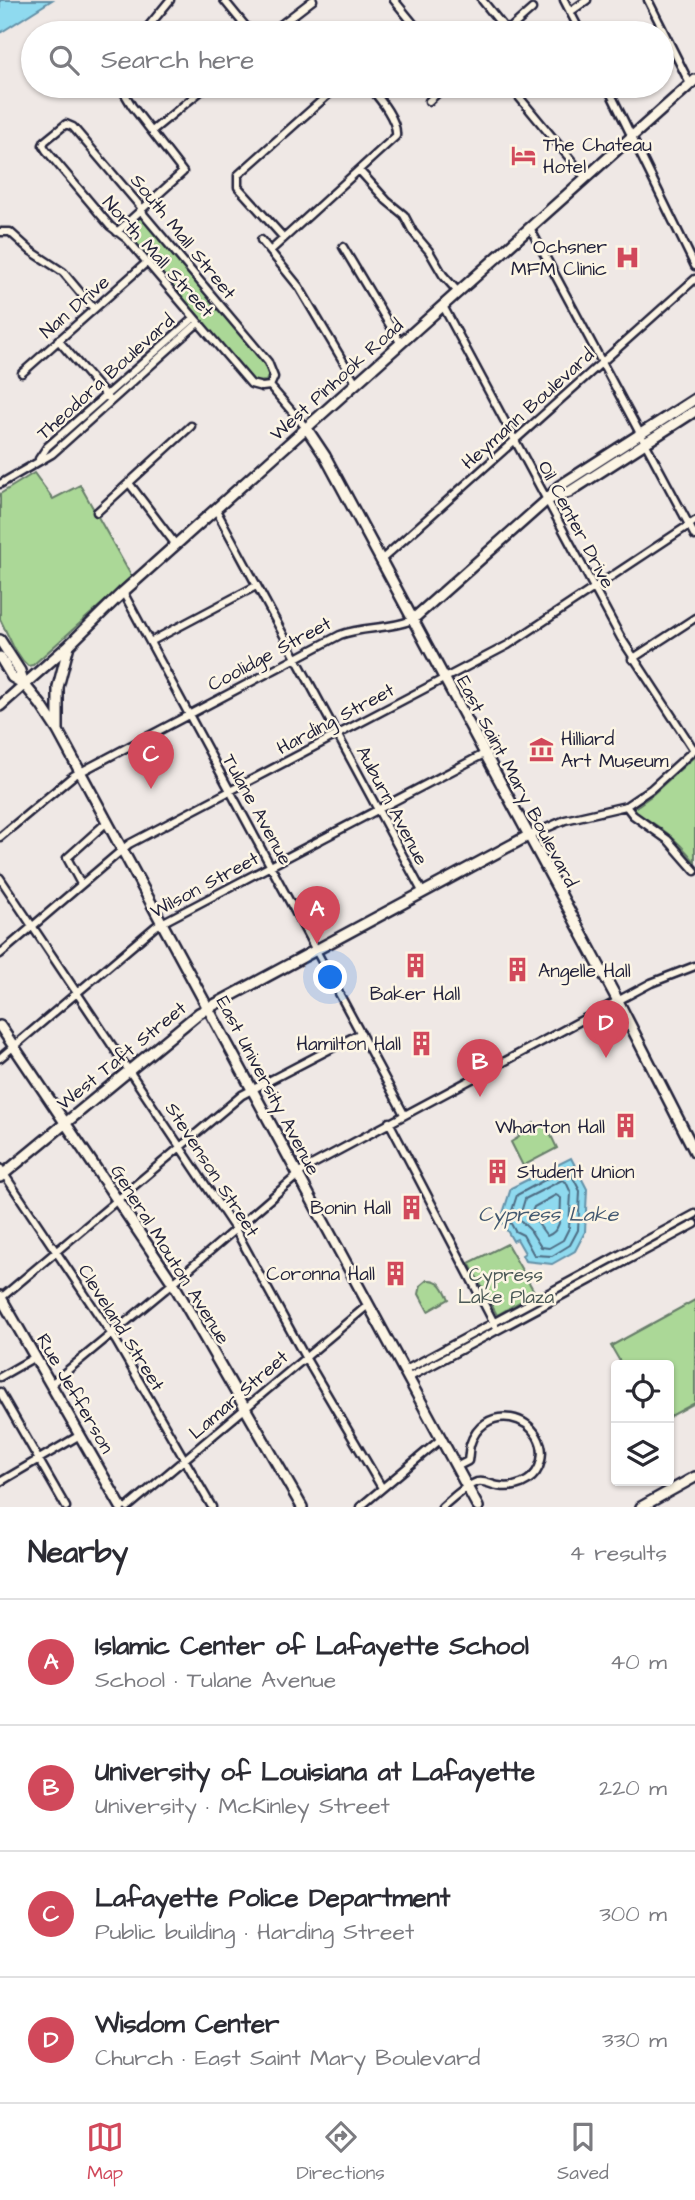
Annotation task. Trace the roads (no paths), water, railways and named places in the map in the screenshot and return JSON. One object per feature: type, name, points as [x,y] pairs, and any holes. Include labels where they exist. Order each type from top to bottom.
[{"type":"street","points":[[153,21],[170,0]]},
{"type":"street","points":[[224,0],[241,21]]},
{"type":"street","points":[[286,21],[313,0]]},
{"type":"street","points":[[394,0],[411,21]]},
{"type":"street","points":[[482,0],[498,21]]},
{"type":"street","points":[[564,0],[575,21]]},
{"type":"street","points":[[570,12],[587,0]]},
{"type":"street","points":[[648,0],[660,21]]},
{"type":"street","points":[[518,21],[532,9]]},
{"type":"street","points":[[674,47],[693,82]]},
{"type":"street","name":"West Pinhook Road","points":[[0,706],[69,645],[123,592],[693,82]]},
{"type":"street","points":[[117,232],[183,172],[127,98]]},
{"type":"street","points":[[152,131],[192,98]]},
{"type":"street","points":[[284,238],[238,187],[238,175],[325,98]]},
{"type":"street","points":[[270,251],[394,138],[397,131],[386,106],[379,98]]},
{"type":"street","points":[[429,101],[432,98]]},
{"type":"street","points":[[520,98],[586,178]]},
{"type":"street","points":[[613,98],[695,266]]},
{"type":"street","name":"South Mall Street","points":[[55,132],[66,124],[71,125],[271,366],[274,377],[270,386]]},
{"type":"street","name":"North Mall Street","points":[[55,132],[44,143],[46,150],[117,232],[127,239],[251,384],[270,386]]},
{"type":"street","points":[[359,170],[387,201],[404,215],[443,275],[459,293]]},
{"type":"street","points":[[530,228],[601,363],[692,523],[695,536]]},
{"type":"street","points":[[0,232],[10,232],[31,251],[63,272],[94,309]]},
{"type":"street","points":[[261,240],[299,286],[356,383]]},
{"type":"street","points":[[343,247],[401,344]]},
{"type":"street","name":"Nan Drive","points":[[22,373],[146,263]]},
{"type":"street","name":"Heymann Boulevard","points":[[380,561],[695,279]]},
{"type":"street","name":"Oil Center Drive","points":[[443,306],[632,659],[694,749]]},
{"type":"street","name":"Theodora Boulevard","points":[[0,484],[39,459],[52,454],[108,398],[196,321]]},
{"type":"street","points":[[58,340],[108,398]]},
{"type":"street","points":[[270,386],[306,429]]},
{"type":"street","name":"Coolidge Street","points":[[0,837],[73,776],[354,629],[387,627],[412,620],[564,483],[695,399]]},
{"type":"street","name":"Coolidge Street","points":[[547,500],[569,492],[695,411]]},
{"type":"street","points":[[97,512],[191,426]]},
{"type":"street","name":"East Saint Mary Boulevard","points":[[306,429],[325,456],[618,1001],[695,1152]]},
{"type":"street","points":[[129,483],[176,545]]},
{"type":"street","name":"Auburn Avenue","points":[[216,510],[423,893]]},
{"type":"street","name":"Harding Street","points":[[0,954],[122,849],[520,638],[692,523]]},
{"type":"street","points":[[150,642],[256,586]]},
{"type":"street","name":"Tulane Avenue","points":[[123,592],[404,1114]]},
{"type":"street","points":[[632,659],[695,618]]},
{"type":"street","name":"East University Avenue","points":[[0,640],[20,671],[24,684],[58,731],[478,1507]]},
{"type":"street","points":[[58,731],[58,687],[69,645]]},
{"type":"street","name":"East University Avenue","points":[[0,657],[12,677],[24,684]]},
{"type":"street","points":[[528,836],[565,820],[626,806],[651,789],[694,749]]},
{"type":"street","name":"Wilson Street","points":[[0,1058],[152,929],[484,754]]},
{"type":"street","points":[[626,806],[633,815],[668,840],[695,871]]},
{"type":"street","points":[[81,884],[67,858],[107,822]]},
{"type":"street","name":"West Taft Street","points":[[1,1173],[207,1008],[528,836]]},
{"type":"street","name":"Stevenson Street","points":[[0,878],[235,1228],[305,1357],[382,1488]]},
{"type":"street","points":[[51,1384],[307,1167],[618,1001],[694,965]]},
{"type":"street","name":"General Mouton Avenue","points":[[0,1026],[173,1283],[302,1507]]},
{"type":"street","points":[[1,1297],[242,1095],[360,1033]]},
{"type":"street","points":[[389,1122],[496,1326]]},
{"type":"street","name":"Cleveland Street","points":[[1,1173],[111,1335],[212,1507]]},
{"type":"street","points":[[604,1268],[695,1214]]},
{"type":"street","points":[[682,1221],[686,1229]]},
{"type":"street","points":[[406,1375],[442,1350],[496,1326],[604,1268],[695,1224]]},
{"type":"street","name":"Rue Jefferson","points":[[1,1297],[121,1507]]},
{"type":"street","name":"Lamar Street","points":[[128,1507],[368,1305]]},
{"type":"street","points":[[406,1375],[446,1358],[496,1326]]},
{"type":"street","points":[[442,1350],[446,1358]]},
{"type":"street","points":[[0,1377],[35,1357]]},
{"type":"street","points":[[0,1392],[66,1507]]},
{"type":"street","points":[[442,1507],[467,1487],[480,1481],[495,1486],[515,1486],[531,1478],[537,1471],[542,1453],[537,1435],[526,1423],[502,1417],[484,1423],[474,1436],[468,1461],[456,1467]]},
{"type":"street","points":[[0,1482],[80,1435]]},
{"type":"street","points":[[360,1507],[441,1439]]},
{"type":"street","points":[[641,1507],[695,1477]]},
{"type":"water","points":[[0,0],[52,0],[0,33]]},
{"type":"water","name":"Cypress Lake","points":[[571,1158],[587,1189],[585,1232],[575,1251],[552,1264],[525,1261],[522,1255],[525,1253],[517,1239],[513,1241],[501,1220],[511,1188]]},
{"type":"place","name":"The Chateau Hotel","points":[[523,155]]},
{"type":"place","name":"Ochsner MFM Clinic","points":[[627,257]]},
{"type":"place","name":"Hilliard Art Museum","points":[[541,749]]},
{"type":"place","name":"Lafayette Police Department","points":[[151,789]]},
{"type":"place","name":"Islamic Center of Lafayette School","points":[[317,944]]},
{"type":"place","name":"Baker Hall","points":[[415,965]]},
{"type":"place","name":"Angelle Hall","points":[[518,970]]},
{"type":"place","name":"Hamilton Hall","points":[[421,1043]]},
{"type":"place","name":"Wisdom Center","points":[[606,1058]]},
{"type":"place","name":"University of Louisiana at Lafayette","points":[[480,1097]]},
{"type":"place","name":"Wharton Hall","points":[[625,1126]]},
{"type":"place","name":"Student Union","points":[[497,1171]]},
{"type":"place","name":"Bonin Hall","points":[[411,1207]]},
{"type":"place","name":"Coronna Hall","points":[[395,1273]]},
{"type":"park label","name":"Cypress Lake Plaza","points":[[506,1285]]}]
